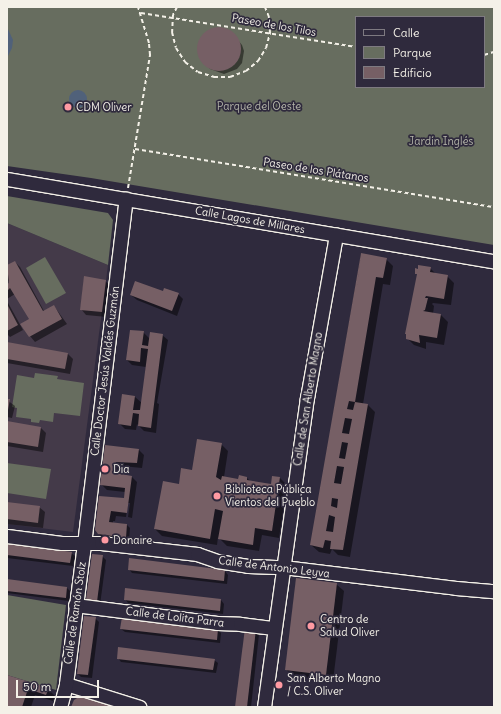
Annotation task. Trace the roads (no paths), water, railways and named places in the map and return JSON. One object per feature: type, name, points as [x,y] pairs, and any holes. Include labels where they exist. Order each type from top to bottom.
[{"type":"street","name":"Calle Lagos de Millares","points":[[7,179],[494,262]]},
{"type":"street","name":"Calle Doctor Jesús Valdés Guzmán","points":[[84,543],[126,199]]},
{"type":"street","name":"Calle de San Alberto Magno","points":[[264,707],[282,567],[308,398],[336,235]]},
{"type":"street","name":"Calle de Antonio Leyva","points":[[7,536],[62,543],[101,543],[197,554],[217,561],[248,566],[282,567],[450,588],[494,591]]},
{"type":"street","name":"Calle de Ramón Stolz","points":[[60,707],[66,684],[84,543]]},
{"type":"street","name":"Calle de Lolita Parra","points":[[75,605],[217,623],[274,628]]},
{"type":"street","points":[[66,684],[140,707]]},
{"type":"water","points":[[7,27],[13,40],[12,48],[7,58]]},
{"type":"water","points":[[78,90],[84,93],[87,99],[84,105],[78,108],[72,105],[69,99],[72,93]]},
{"type":"place","name":"CDM Oliver","points":[[68,107]]},
{"type":"place","name":"Dia","points":[[105,469]]},
{"type":"place","name":"Biblioteca Pública Vientos del Pueblo","points":[[217,496]]},
{"type":"place","name":"Donaire","points":[[105,540]]},
{"type":"place","name":"Centro de Salud Oliver","points":[[311,626]]},
{"type":"place","name":"San Alberto Magno / C.S. Oliver","points":[[279,685]]},
{"type":"park label","name":"Parque del Oeste","points":[[259,106]]},
{"type":"park label","name":"Jardín Inglés","points":[[441,141]]}]
